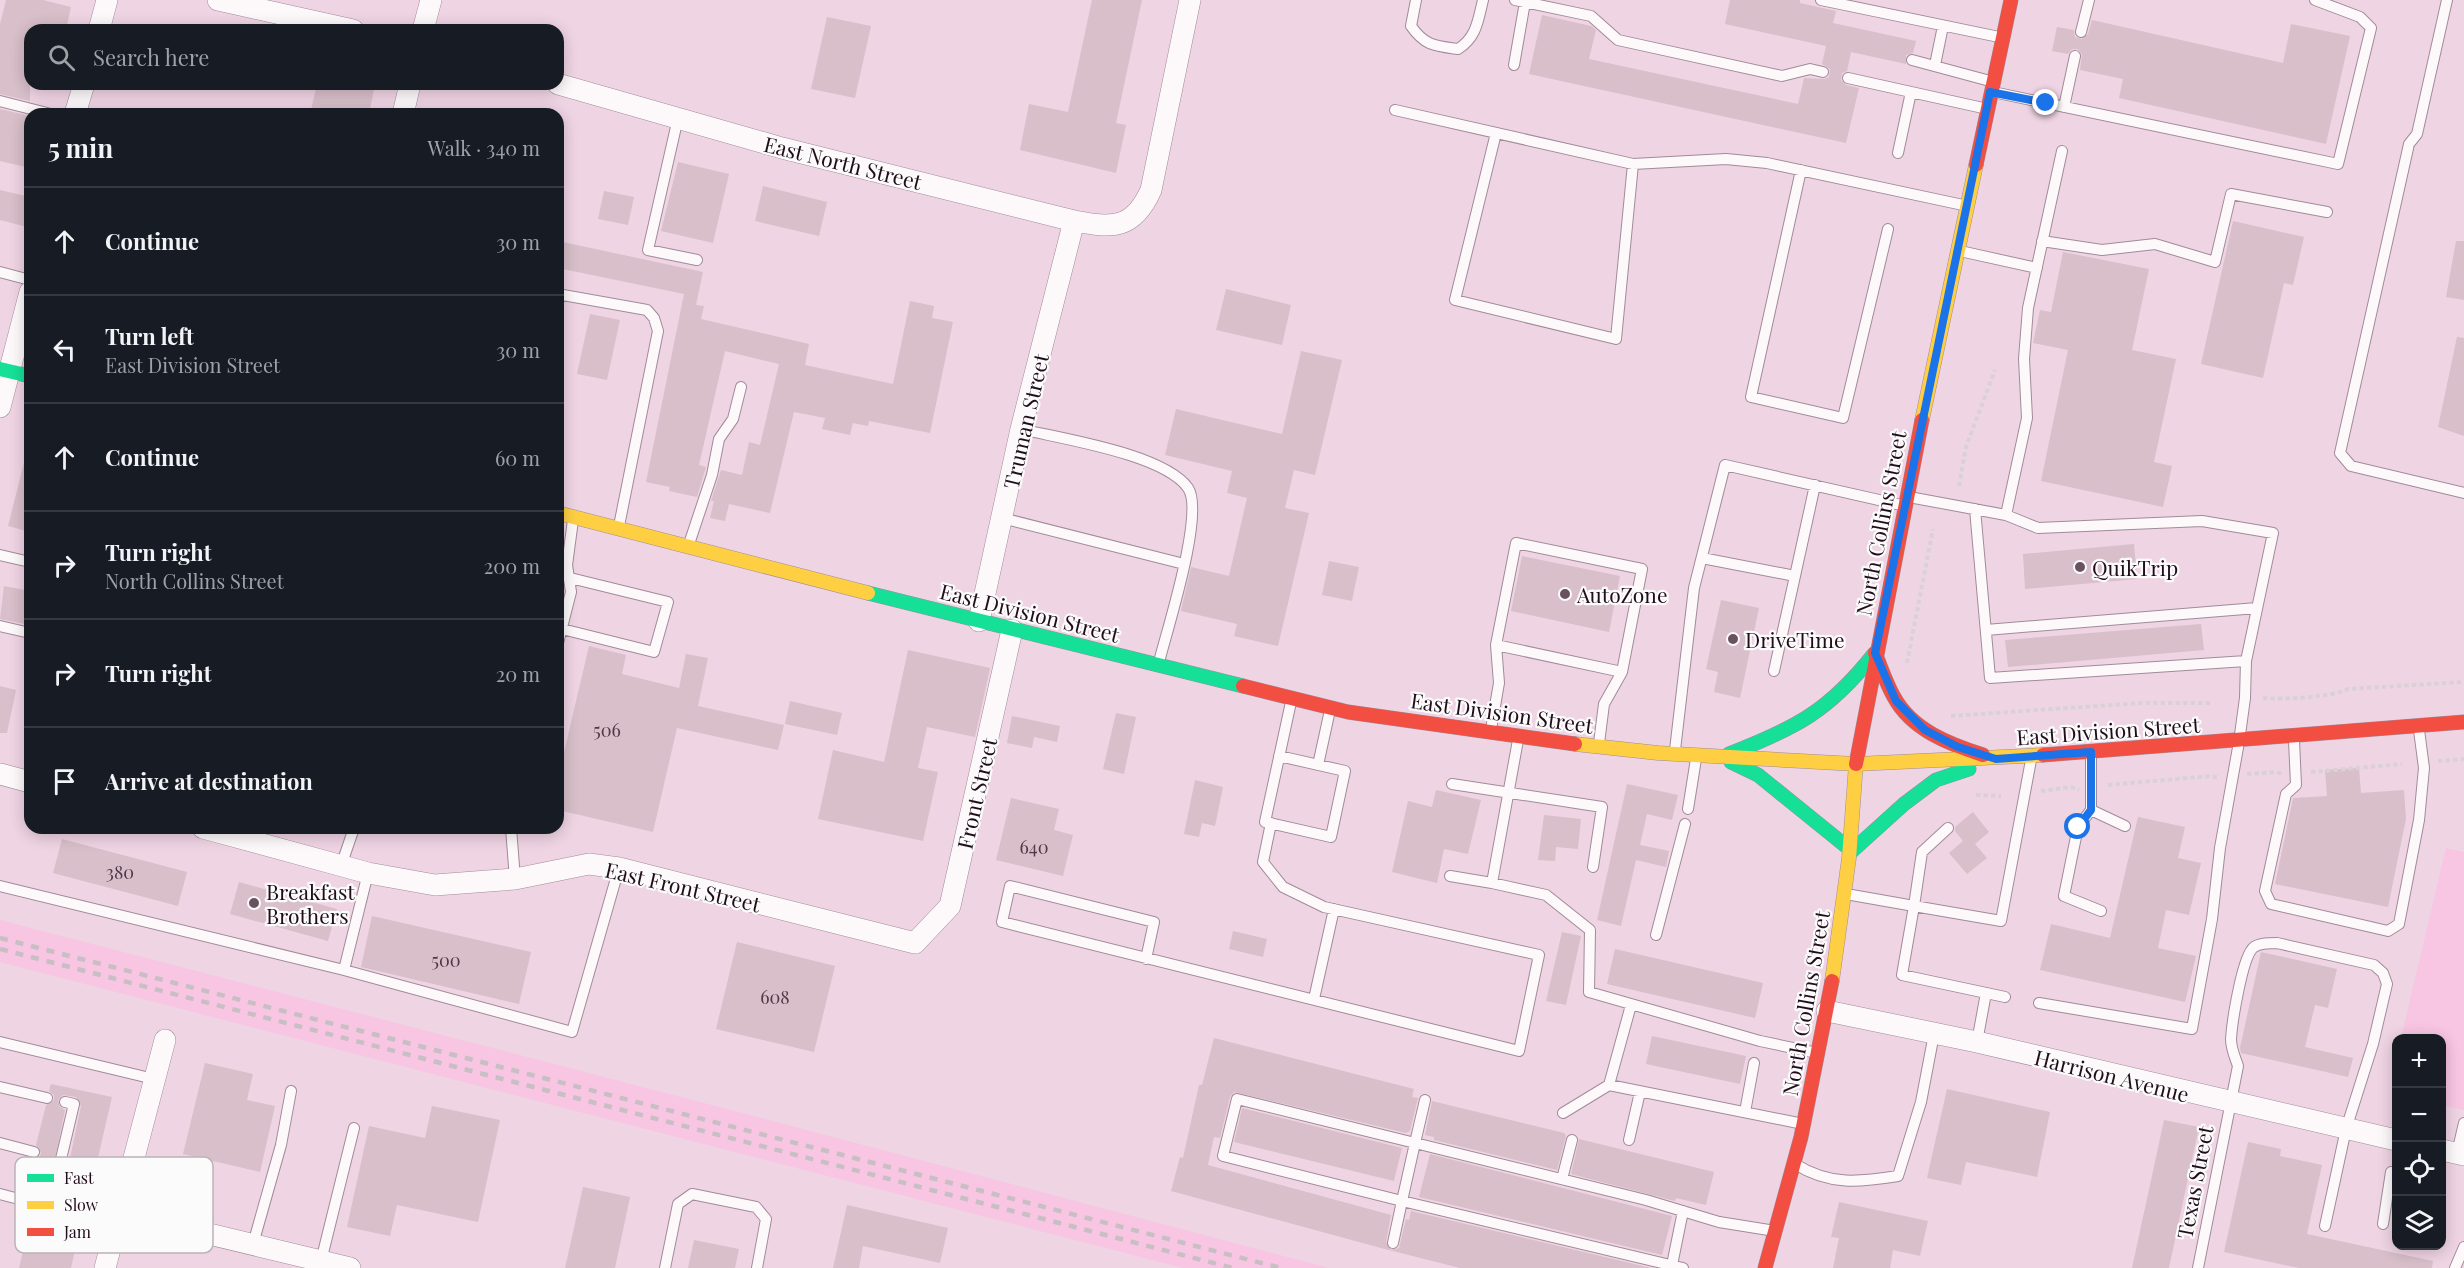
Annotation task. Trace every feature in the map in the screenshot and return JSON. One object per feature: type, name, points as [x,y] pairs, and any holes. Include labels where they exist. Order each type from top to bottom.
[{"type":"main road","name":"North Collins Street","points":[[1766,1268],[1779,1231],[1820,1054],[1852,851],[1856,764],[1875,653],[1966,206],[2011,0]]},
{"type":"main road","name":"East Division Street","points":[[564,515],[1012,630],[1330,707],[1491,733],[1599,747],[1722,758],[1856,764],[2031,757],[2239,742],[2464,722]]},
{"type":"main road","points":[[1722,758],[1779,734],[1825,708],[1849,686],[1875,653],[1896,701],[1925,730],[1958,747],[1996,759]]},
{"type":"main road","points":[[1722,758],[1758,775],[1852,851],[1904,804],[1936,780],[1996,759]]},
{"type":"street","points":[[101,24],[107,0]]},
{"type":"street","points":[[218,0],[326,24]]},
{"type":"street","points":[[425,24],[431,0]]},
{"type":"street","name":"East North Street","points":[[564,86],[782,148],[1074,221],[1107,227],[1130,220],[1143,208],[1151,190],[1190,0]]},
{"type":"street","points":[[77,108],[82,90]]},
{"type":"street","points":[[404,108],[409,90]]},
{"type":"street","name":"Truman Street","points":[[979,621],[1021,429],[1074,221]]},
{"type":"street","points":[[0,407],[13,372],[24,320]]},
{"type":"street","name":"Front Street","points":[[915,943],[950,906],[1012,630]]},
{"type":"street","points":[[0,774],[24,780]]},
{"type":"street","name":"East Front Street","points":[[237,834],[368,873],[435,885],[515,879],[589,864],[620,868],[915,943]]},
{"type":"street","name":"Harrison Avenue","points":[[1827,1011],[1977,1042],[2229,1103],[2392,1139]]},
{"type":"street","points":[[133,1157],[165,1040]]},
{"type":"street","points":[[213,1237],[253,1244],[289,1261],[321,1261],[350,1268]]},
{"type":"street","points":[[105,1268],[108,1253]]},
{"type":"lane","points":[[1416,0],[1411,26],[1420,39],[1433,45],[1458,49],[1468,43],[1474,33],[1483,0]]},
{"type":"lane","points":[[1821,0],[2002,38]]},
{"type":"lane","points":[[2081,32],[2089,0]]},
{"type":"lane","points":[[1912,60],[1935,65],[1991,86],[2064,107],[2338,164],[2371,28],[2360,17],[2315,0]]},
{"type":"lane","points":[[2447,0],[2417,134],[2409,144],[2340,453],[2351,466],[2464,492]]},
{"type":"lane","points":[[1514,65],[1520,1],[1591,16],[1618,40],[1782,76],[1810,69],[1823,72]]},
{"type":"lane","points":[[1935,65],[1943,26]]},
{"type":"lane","points":[[2064,107],[2075,56]]},
{"type":"lane","points":[[1848,78],[1987,109]]},
{"type":"lane","points":[[1898,153],[1911,92]]},
{"type":"lane","points":[[0,101],[27,108]]},
{"type":"lane","points":[[1395,110],[1633,164],[1726,159],[1767,163],[1966,206]]},
{"type":"lane","points":[[678,118],[648,249],[697,260]]},
{"type":"lane","points":[[1496,134],[1455,300],[1616,339],[1633,164]]},
{"type":"lane","points":[[2007,515],[2027,418],[2024,359],[2028,308],[2061,152]]},
{"type":"lane","points":[[1801,170],[1751,397],[1843,418],[1888,229]]},
{"type":"lane","points":[[2042,241],[2102,250],[2155,244],[2215,262],[2231,195],[2327,212]]},
{"type":"lane","points":[[1957,250],[2037,268]]},
{"type":"lane","points":[[0,272],[24,278]]},
{"type":"lane","points":[[564,295],[647,310],[654,318],[658,331],[618,529]]},
{"type":"lane","points":[[688,547],[712,475],[719,439],[733,419],[741,387]]},
{"type":"lane","points":[[1021,429],[1140,458],[1173,474],[1189,489],[1193,508],[1190,538],[1158,665]]},
{"type":"lane","points":[[1675,754],[1678,711],[1694,588],[1725,465],[1815,485],[1905,501],[2007,515],[2038,528],[2202,521],[2273,533],[2246,661],[2245,698],[2239,742],[2220,848],[2212,919],[2192,1029],[2038,1003]]},
{"type":"lane","points":[[1774,671],[1815,485]]},
{"type":"lane","points":[[1975,509],[1990,678],[2246,661]]},
{"type":"lane","points":[[564,621],[571,592],[568,542],[574,518]]},
{"type":"lane","points":[[1002,518],[1184,564]]},
{"type":"lane","points":[[1491,733],[1499,683],[1496,645],[1516,543],[1642,569],[1622,672],[1604,704],[1599,747]]},
{"type":"lane","points":[[0,555],[24,561]]},
{"type":"lane","points":[[1702,558],[1795,576]]},
{"type":"lane","points":[[564,577],[666,600],[668,606],[654,652],[564,630]]},
{"type":"lane","points":[[1986,630],[2257,608]]},
{"type":"lane","points":[[0,626],[24,632]]},
{"type":"lane","points":[[1496,645],[1622,672]]},
{"type":"lane","points":[[1279,756],[1345,771],[1331,837],[1265,822],[1279,756],[1292,698]]},
{"type":"lane","points":[[1318,765],[1330,707]]},
{"type":"lane","points":[[2294,737],[2296,785],[2286,794],[2265,891],[2271,904],[2388,931],[2399,924],[2419,820],[2424,768],[2419,726]]},
{"type":"lane","points":[[1492,883],[1518,737]]},
{"type":"lane","points":[[2091,752],[2091,810],[2078,827],[2064,896],[2101,911]]},
{"type":"lane","points":[[1688,809],[1697,756]]},
{"type":"lane","points":[[1846,894],[2001,921],[2031,757]]},
{"type":"lane","points":[[1452,784],[1602,807],[1593,867]]},
{"type":"lane","points":[[2091,810],[2126,826]]},
{"type":"lane","points":[[1146,959],[1154,922],[1010,886],[1002,922],[1146,959],[1519,1051],[1539,955],[1334,909],[1283,887],[1263,862],[1271,823]]},
{"type":"lane","points":[[1656,935],[1685,824]]},
{"type":"lane","points":[[1948,828],[1922,852],[1902,975],[2005,997]]},
{"type":"lane","points":[[341,866],[352,834]]},
{"type":"lane","points":[[511,834],[515,879]]},
{"type":"lane","points":[[0,886],[344,970],[572,1032],[620,868]]},
{"type":"lane","points":[[344,970],[368,873]]},
{"type":"lane","points":[[1450,876],[1546,895],[1590,930],[1589,992],[1760,1041],[1820,1054]]},
{"type":"lane","points":[[1314,999],[1334,909]]},
{"type":"lane","name":"Texas Street","points":[[2198,1268],[2238,1066],[2232,1049],[2231,1036],[2244,964],[2251,948],[2260,944],[2277,943],[2374,965],[2383,973],[2387,984],[2373,1044],[2346,1129]]},
{"type":"lane","points":[[1977,1042],[1986,993]]},
{"type":"lane","points":[[1563,1113],[1609,1085],[1631,1005]]},
{"type":"lane","points":[[1794,1163],[1808,1172],[1854,1183],[1898,1176],[1921,1102],[1934,1034]]},
{"type":"lane","points":[[0,1042],[154,1079]]},
{"type":"lane","points":[[1745,1112],[1755,1063]]},
{"type":"lane","points":[[1609,1085],[1804,1124]]},
{"type":"lane","points":[[0,1087],[47,1098]]},
{"type":"lane","points":[[253,1244],[281,1144],[291,1091]]},
{"type":"lane","points":[[1629,1140],[1640,1092]]},
{"type":"lane","points":[[1683,1211],[1678,1267],[1223,1156],[1237,1100],[1562,1179],[1683,1211],[1719,1222],[1779,1231]]},
{"type":"lane","points":[[1393,1243],[1425,1100]]},
{"type":"lane","points":[[56,1157],[70,1103]]},
{"type":"lane","points":[[2454,1153],[2464,1123]]},
{"type":"lane","points":[[321,1261],[354,1128]]},
{"type":"lane","points":[[2325,1226],[2346,1129]]},
{"type":"lane","points":[[1562,1179],[1572,1140]]},
{"type":"lane","points":[[0,1143],[34,1152]]},
{"type":"lane","points":[[2383,1224],[2392,1172]]},
{"type":"lane","points":[[0,1194],[15,1198]]},
{"type":"lane","points":[[664,1268],[678,1204],[692,1194],[756,1207],[766,1219],[757,1268]]},
{"type":"lane","points":[[2455,1268],[2464,1246]]},
{"type":"path","points":[[1959,486],[1966,447],[1995,370]]},
{"type":"path","points":[[2263,698],[2288,700],[2296,696],[2338,694],[2348,689],[2464,682]]},
{"type":"path","points":[[2438,761],[2464,759]]},
{"type":"path","points":[[2311,772],[2402,764]]},
{"type":"path","points":[[2244,777],[2248,774],[2276,772],[2282,774]]},
{"type":"path","points":[[2108,785],[2211,776],[2220,778]]},
{"type":"path","points":[[2041,790],[2071,787],[2080,791]]},
{"type":"shaded area","points":[[2446,848],[2464,852],[2464,1110],[2446,1106],[2446,1034],[2402,1034]]},
{"type":"shaded area","points":[[0,920],[1329,1268],[1183,1268],[0,962]]},
{"type":"building","points":[[6,0],[43,0],[71,7],[67,24],[24,24],[24,90],[30,90],[30,101],[0,94],[0,24]]},
{"type":"building","points":[[1092,0],[1142,0],[1116,123],[1126,125],[1116,173],[1020,150],[1029,104],[1068,112]]},
{"type":"building","points":[[1730,0],[1800,0],[1800,3],[1836,11],[1833,23],[1916,41],[1913,53],[1906,55],[1906,64],[1851,52],[1847,71],[1842,73],[1841,80],[1846,85],[1859,88],[1846,143],[1529,74],[1542,15],[1591,26],[1596,30],[1589,59],[1798,104],[1804,78],[1825,79],[1829,77],[1830,69],[1822,64],[1826,46],[1725,24]]},
{"type":"building","points":[[827,17],[871,26],[855,98],[811,89]]},
{"type":"building","points":[[2092,20],[2283,63],[2291,24],[2350,36],[2326,144],[2119,98],[2123,79],[2080,70],[2082,54],[2077,49],[2072,49],[2068,54],[2052,51],[2057,27],[2074,30],[2075,37],[2082,39],[2088,34]]},
{"type":"building","points":[[316,90],[374,90],[370,108],[311,108]]},
{"type":"building","points":[[0,109],[24,115],[24,167],[0,161]]},
{"type":"building","points":[[678,162],[729,174],[713,243],[661,231]]},
{"type":"building","points":[[763,186],[827,202],[819,236],[755,221]]},
{"type":"building","points":[[0,190],[24,196],[24,226],[0,220]]},
{"type":"building","points":[[604,191],[634,197],[628,225],[598,219]]},
{"type":"building","points":[[2233,221],[2304,237],[2293,285],[2284,283],[2263,378],[2201,364]]},
{"type":"building","points":[[2456,241],[2464,241],[2464,300],[2446,297]]},
{"type":"building","points":[[564,242],[703,272],[696,305],[704,306],[701,319],[809,344],[805,365],[893,384],[910,301],[934,306],[932,318],[953,322],[930,433],[869,421],[868,426],[853,423],[850,435],[822,429],[825,418],[794,412],[770,513],[729,504],[725,521],[710,518],[714,501],[711,501],[721,470],[742,475],[749,442],[760,445],[779,364],[725,351],[699,465],[706,467],[697,497],[669,491],[670,487],[646,482],[684,294],[564,269]]},
{"type":"building","points":[[2063,252],[2149,269],[2132,350],[2176,359],[2154,462],[2172,466],[2163,507],[2041,481],[2068,350],[2033,343],[2040,310],[2051,312]]},
{"type":"building","points":[[1226,289],[1291,305],[1282,345],[1216,330]]},
{"type":"building","points":[[590,314],[620,320],[607,380],[577,374]]},
{"type":"building","points":[[2457,337],[2464,338],[2464,436],[2438,427]]},
{"type":"building","points":[[1301,351],[1342,360],[1315,475],[1294,470],[1285,508],[1309,513],[1278,646],[1234,636],[1237,624],[1181,611],[1191,567],[1229,576],[1247,498],[1227,493],[1232,471],[1165,455],[1176,409],[1282,434]]},
{"type":"building","points":[[24,463],[24,530],[8,526]]},
{"type":"building","name":"QuikTrip","points":[[2134,544],[2137,579],[2025,589],[2023,554]]},
{"type":"building","name":"AutoZone","points":[[1522,556],[1620,576],[1609,632],[1511,611]]},
{"type":"building","points":[[1329,561],[1359,567],[1352,601],[1322,595]]},
{"type":"building","points":[[4,586],[24,590],[24,624],[0,619]]},
{"type":"building","name":"DriveTime","points":[[1721,600],[1759,608],[1740,698],[1714,692],[1718,672],[1706,669]]},
{"type":"building","name":"QuikTrip","points":[[2201,624],[2204,650],[2008,667],[2005,640]]},
{"type":"building","points":[[589,646],[626,655],[622,674],[679,688],[686,654],[708,658],[698,706],[784,725],[778,750],[677,728],[653,832],[564,811],[564,752]]},
{"type":"building","points":[[908,650],[990,668],[975,737],[927,727],[918,768],[938,772],[923,841],[818,819],[833,750],[884,762]]},
{"type":"building","points":[[0,686],[16,690],[7,733],[0,733]]},
{"type":"building","points":[[790,701],[842,713],[837,735],[785,724]]},
{"type":"building","points":[[1116,713],[1136,717],[1124,774],[1103,769]]},
{"type":"building","points":[[1012,716],[1060,726],[1057,742],[1034,737],[1032,748],[1007,743]]},
{"type":"building","points":[[2359,768],[2361,793],[2404,790],[2406,819],[2388,907],[2275,884],[2293,798],[2327,796],[2325,770]]},
{"type":"building","points":[[1195,780],[1223,787],[1215,826],[1202,823],[1199,837],[1184,834]]},
{"type":"building","points":[[1627,784],[1678,795],[1672,820],[1647,814],[1640,845],[1669,851],[1666,867],[1636,860],[1621,926],[1597,920]]},
{"type":"building","points":[[1436,790],[1481,800],[1468,854],[1444,849],[1437,883],[1392,872],[1408,801],[1432,807]]},
{"type":"building","points":[[1011,798],[1059,809],[1054,830],[1073,835],[1063,876],[996,860]]},
{"type":"building","points":[[1973,812],[1989,832],[1975,844],[1987,858],[1967,874],[1949,853],[1963,841],[1955,831],[1955,827]]},
{"type":"building","points":[[1544,815],[1581,819],[1578,849],[1556,847],[1555,861],[1538,860]]},
{"type":"building","points":[[2138,817],[2185,827],[2178,858],[2201,863],[2189,915],[2166,910],[2158,948],[2196,956],[2185,1002],[2040,970],[2051,924],[2110,938]]},
{"type":"building","points":[[62,839],[187,872],[178,906],[53,873]]},
{"type":"building","points":[[239,882],[337,909],[328,941],[230,914]]},
{"type":"building","points":[[372,916],[531,952],[519,1004],[361,967]]},
{"type":"building","points":[[1233,931],[1267,939],[1263,957],[1229,949]]},
{"type":"building","points":[[1562,932],[1581,936],[1566,1005],[1546,1001]]},
{"type":"building","points":[[737,942],[835,966],[814,1052],[716,1029]]},
{"type":"building","points":[[1615,949],[1763,983],[1755,1018],[1607,984]]},
{"type":"building","points":[[2261,952],[2337,969],[2328,1008],[2315,1005],[2305,1047],[2353,1058],[2348,1077],[2241,1053],[2240,1048]]},
{"type":"building","points":[[1652,1036],[1746,1056],[1740,1084],[1646,1064]]},
{"type":"building","points":[[1214,1038],[1414,1089],[1412,1097],[1418,1098],[1410,1131],[1406,1133],[1234,1092],[1230,1097],[1220,1138],[1214,1137],[1208,1165],[1391,1215],[1386,1242],[1391,1250],[1399,1248],[1406,1219],[1409,1220],[1411,1211],[1651,1268],[1460,1268],[1381,1248],[1171,1191],[1180,1157],[1183,1158],[1199,1085],[1202,1085]]},
{"type":"building","points":[[205,1063],[253,1074],[247,1100],[275,1106],[260,1172],[213,1161],[213,1157],[183,1154]]},
{"type":"building","points":[[51,1084],[112,1097],[98,1157],[70,1157],[81,1106],[76,1097],[63,1095],[58,1100],[60,1107],[65,1110],[55,1157],[39,1157],[41,1153],[36,1145],[46,1105],[54,1100],[54,1095],[49,1091]]},
{"type":"building","points":[[1947,1089],[2050,1112],[2037,1177],[1966,1162],[1961,1185],[1927,1178]]},
{"type":"building","points":[[1432,1101],[1564,1133],[1566,1136],[1557,1170],[1434,1140],[1434,1137],[1425,1135]]},
{"type":"building","points":[[432,1106],[500,1120],[478,1222],[397,1205],[390,1236],[347,1227],[369,1126],[425,1138]]},
{"type":"building","points":[[1242,1108],[1402,1148],[1394,1181],[1234,1142]]},
{"type":"building","points":[[2164,1120],[2199,1127],[2169,1268],[2132,1268]]},
{"type":"building","points":[[1579,1139],[1714,1172],[1706,1205],[1676,1198],[1675,1201],[1571,1174]]},
{"type":"building","points":[[2248,1142],[2281,1149],[2280,1156],[2322,1165],[2307,1234],[2433,1261],[2432,1268],[2299,1268],[2224,1252]]},
{"type":"building","points":[[1430,1154],[1672,1216],[1662,1255],[1419,1197]]},
{"type":"building","points":[[583,1187],[630,1197],[615,1268],[565,1268]]},
{"type":"building","points":[[1839,1202],[1928,1221],[1920,1256],[1893,1250],[1890,1268],[1833,1268],[1839,1238],[1831,1237]]},
{"type":"building","points":[[847,1205],[948,1228],[940,1263],[863,1246],[859,1268],[833,1268]]},
{"type":"building","points":[[694,1240],[739,1249],[735,1268],[688,1268]]},
{"type":"building","points":[[23,1253],[74,1253],[71,1268],[19,1268]]},
{"type":"railway","points":[[0,938],[1281,1268]]},
{"type":"railway","points":[[0,949],[1233,1268]]},
{"type":"traffic: fast","points":[[0,369],[24,375]]},
{"type":"traffic: fast","points":[[868,593],[1243,686]]},
{"type":"traffic: fast","points":[[1729,754],[1774,735],[1810,716],[1842,690],[1874,654]]},
{"type":"traffic: fast","points":[[1731,762],[1758,775],[1852,851],[1904,804],[1936,780],[1969,769]]},
{"type":"traffic: slow","points":[[1922,420],[1976,165]]},
{"type":"traffic: slow","points":[[564,515],[868,593]]},
{"type":"traffic: slow","points":[[1575,744],[1658,753],[1856,764],[2043,755]]},
{"type":"traffic: slow","points":[[1832,981],[1849,858],[1856,764]]},
{"type":"traffic: jam","points":[[1976,165],[2011,0]]},
{"type":"traffic: jam","points":[[1856,764],[1922,420]]},
{"type":"traffic: jam","points":[[1875,653],[1894,697],[1911,718],[1921,727],[1945,741],[1983,755]]},
{"type":"traffic: jam","points":[[1243,686],[1348,712],[1575,744]]},
{"type":"traffic: jam","points":[[2043,755],[2464,722]]},
{"type":"traffic: jam","points":[[1765,1268],[1801,1137],[1832,981]]},
{"type":"place","name":"QuikTrip","points":[[2080,567]]},
{"type":"place","name":"AutoZone","points":[[1565,594]]},
{"type":"place","name":"DriveTime","points":[[1733,639]]},
{"type":"place","name":"Breakfast Brothers","points":[[254,903]]},
{"type":"route","points":[[2046,103],[1990,92],[1875,653],[1896,701],[1909,716],[1925,730],[1958,747],[1996,759],[2091,752],[2091,810],[2078,827]]}]
